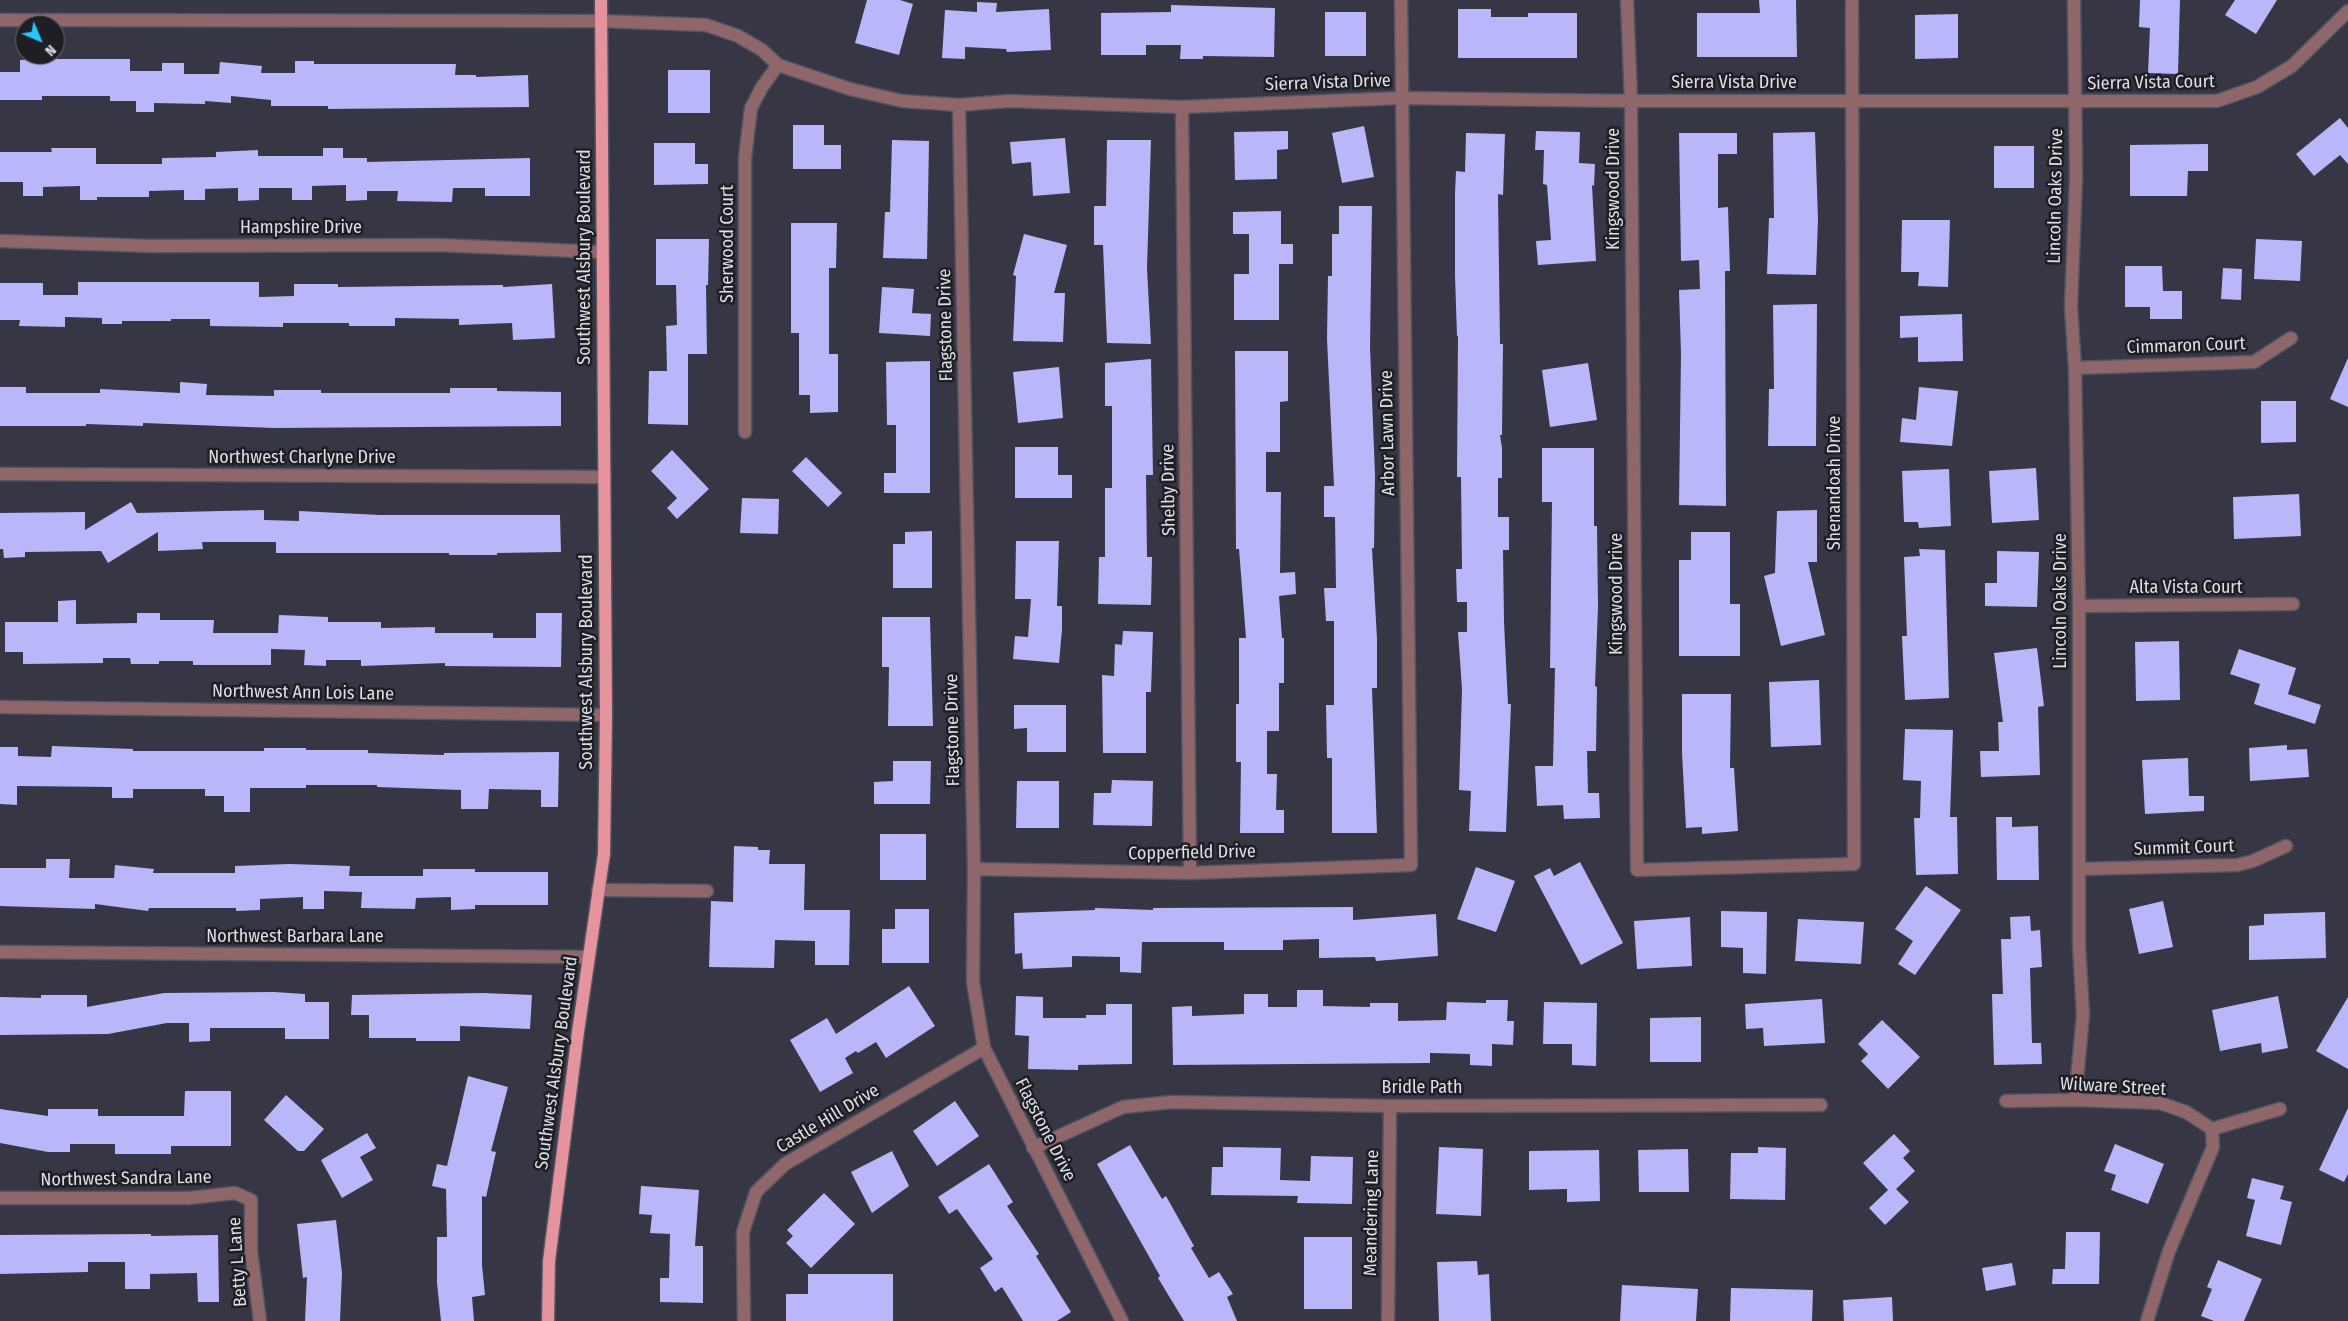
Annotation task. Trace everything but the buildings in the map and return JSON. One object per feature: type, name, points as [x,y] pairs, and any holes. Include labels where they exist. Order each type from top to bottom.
[{"type":"main road","name":"Southwest Alsbury Boulevard","points":[[548,1321],[549,1261],[604,854],[606,715],[605,477],[601,252],[601,0]]},
{"type":"street","name":"Arbor Lawn Drive","points":[[1401,0],[1400,98],[1411,865]]},
{"type":"street","name":"Shenandoah Drive","points":[[1852,0],[1854,864]]},
{"type":"street","name":"Lincoln Oaks Drive","points":[[2074,0],[2076,178],[2071,308],[2075,368],[2080,606],[2079,945],[2083,1015],[2074,1100]]},
{"type":"street","points":[[1627,1],[1631,101]]},
{"type":"street","name":"Sierra Vista Court","points":[[2075,102],[2217,101],[2233,97],[2257,87],[2292,66],[2348,11]]},
{"type":"street","name":"Sierra Vista Drive","points":[[0,20],[601,21],[706,25],[738,36],[762,50],[778,65],[850,89],[902,101],[959,105],[1009,101],[1182,107],[1400,98],[1631,101],[2075,102]]},
{"type":"street","name":"Sherwood Court","points":[[745,432],[745,158],[751,108],[778,65]]},
{"type":"street","name":"Kingswood Drive","points":[[1631,101],[1637,870],[1854,864]]},
{"type":"street","name":"Flagstone Drive","points":[[959,105],[974,868],[973,982],[984,1048],[1122,1321]]},
{"type":"street","name":"Shelby Drive","points":[[1182,107],[1190,873]]},
{"type":"street","name":"Hampshire Drive","points":[[0,241],[151,246],[438,245],[601,252]]},
{"type":"street","name":"Cimmaron Court","points":[[2075,368],[2254,362],[2291,338]]},
{"type":"street","name":"Northwest Charlyne Drive","points":[[0,474],[605,477]]},
{"type":"street","name":"Alta Vista Court","points":[[2080,606],[2293,604]]},
{"type":"street","name":"Northwest Ann Lois Lane","points":[[0,708],[606,715]]},
{"type":"street","name":"Summit Court","points":[[2079,869],[2237,865],[2253,862],[2286,846]]},
{"type":"street","name":"Copperfield Drive","points":[[974,868],[1190,873],[1411,865]]},
{"type":"street","points":[[598,890],[706,891]]},
{"type":"street","name":"Northwest Barbara Lane","points":[[0,952],[589,956]]},
{"type":"street","name":"Castle Hill Drive","points":[[744,1321],[744,1232],[756,1192],[785,1164],[984,1048]]},
{"type":"street","name":"Wilware Street","points":[[2006,1101],[2074,1100],[2160,1103],[2186,1112],[2212,1129]]},
{"type":"street","name":"Bridle Path","points":[[1033,1148],[1123,1107],[1172,1102],[1390,1106],[1820,1105]]},
{"type":"street","name":"Meandering Lane","points":[[1388,1321],[1390,1106]]},
{"type":"street","points":[[2147,1321],[2169,1251],[2213,1147],[2212,1129],[2280,1109]]},
{"type":"street","name":"Northwest Sandra Lane","points":[[0,1198],[189,1198],[235,1193],[251,1200]]},
{"type":"street","name":"Betty L Lane","points":[[251,1200],[251,1251],[260,1321]]}]
